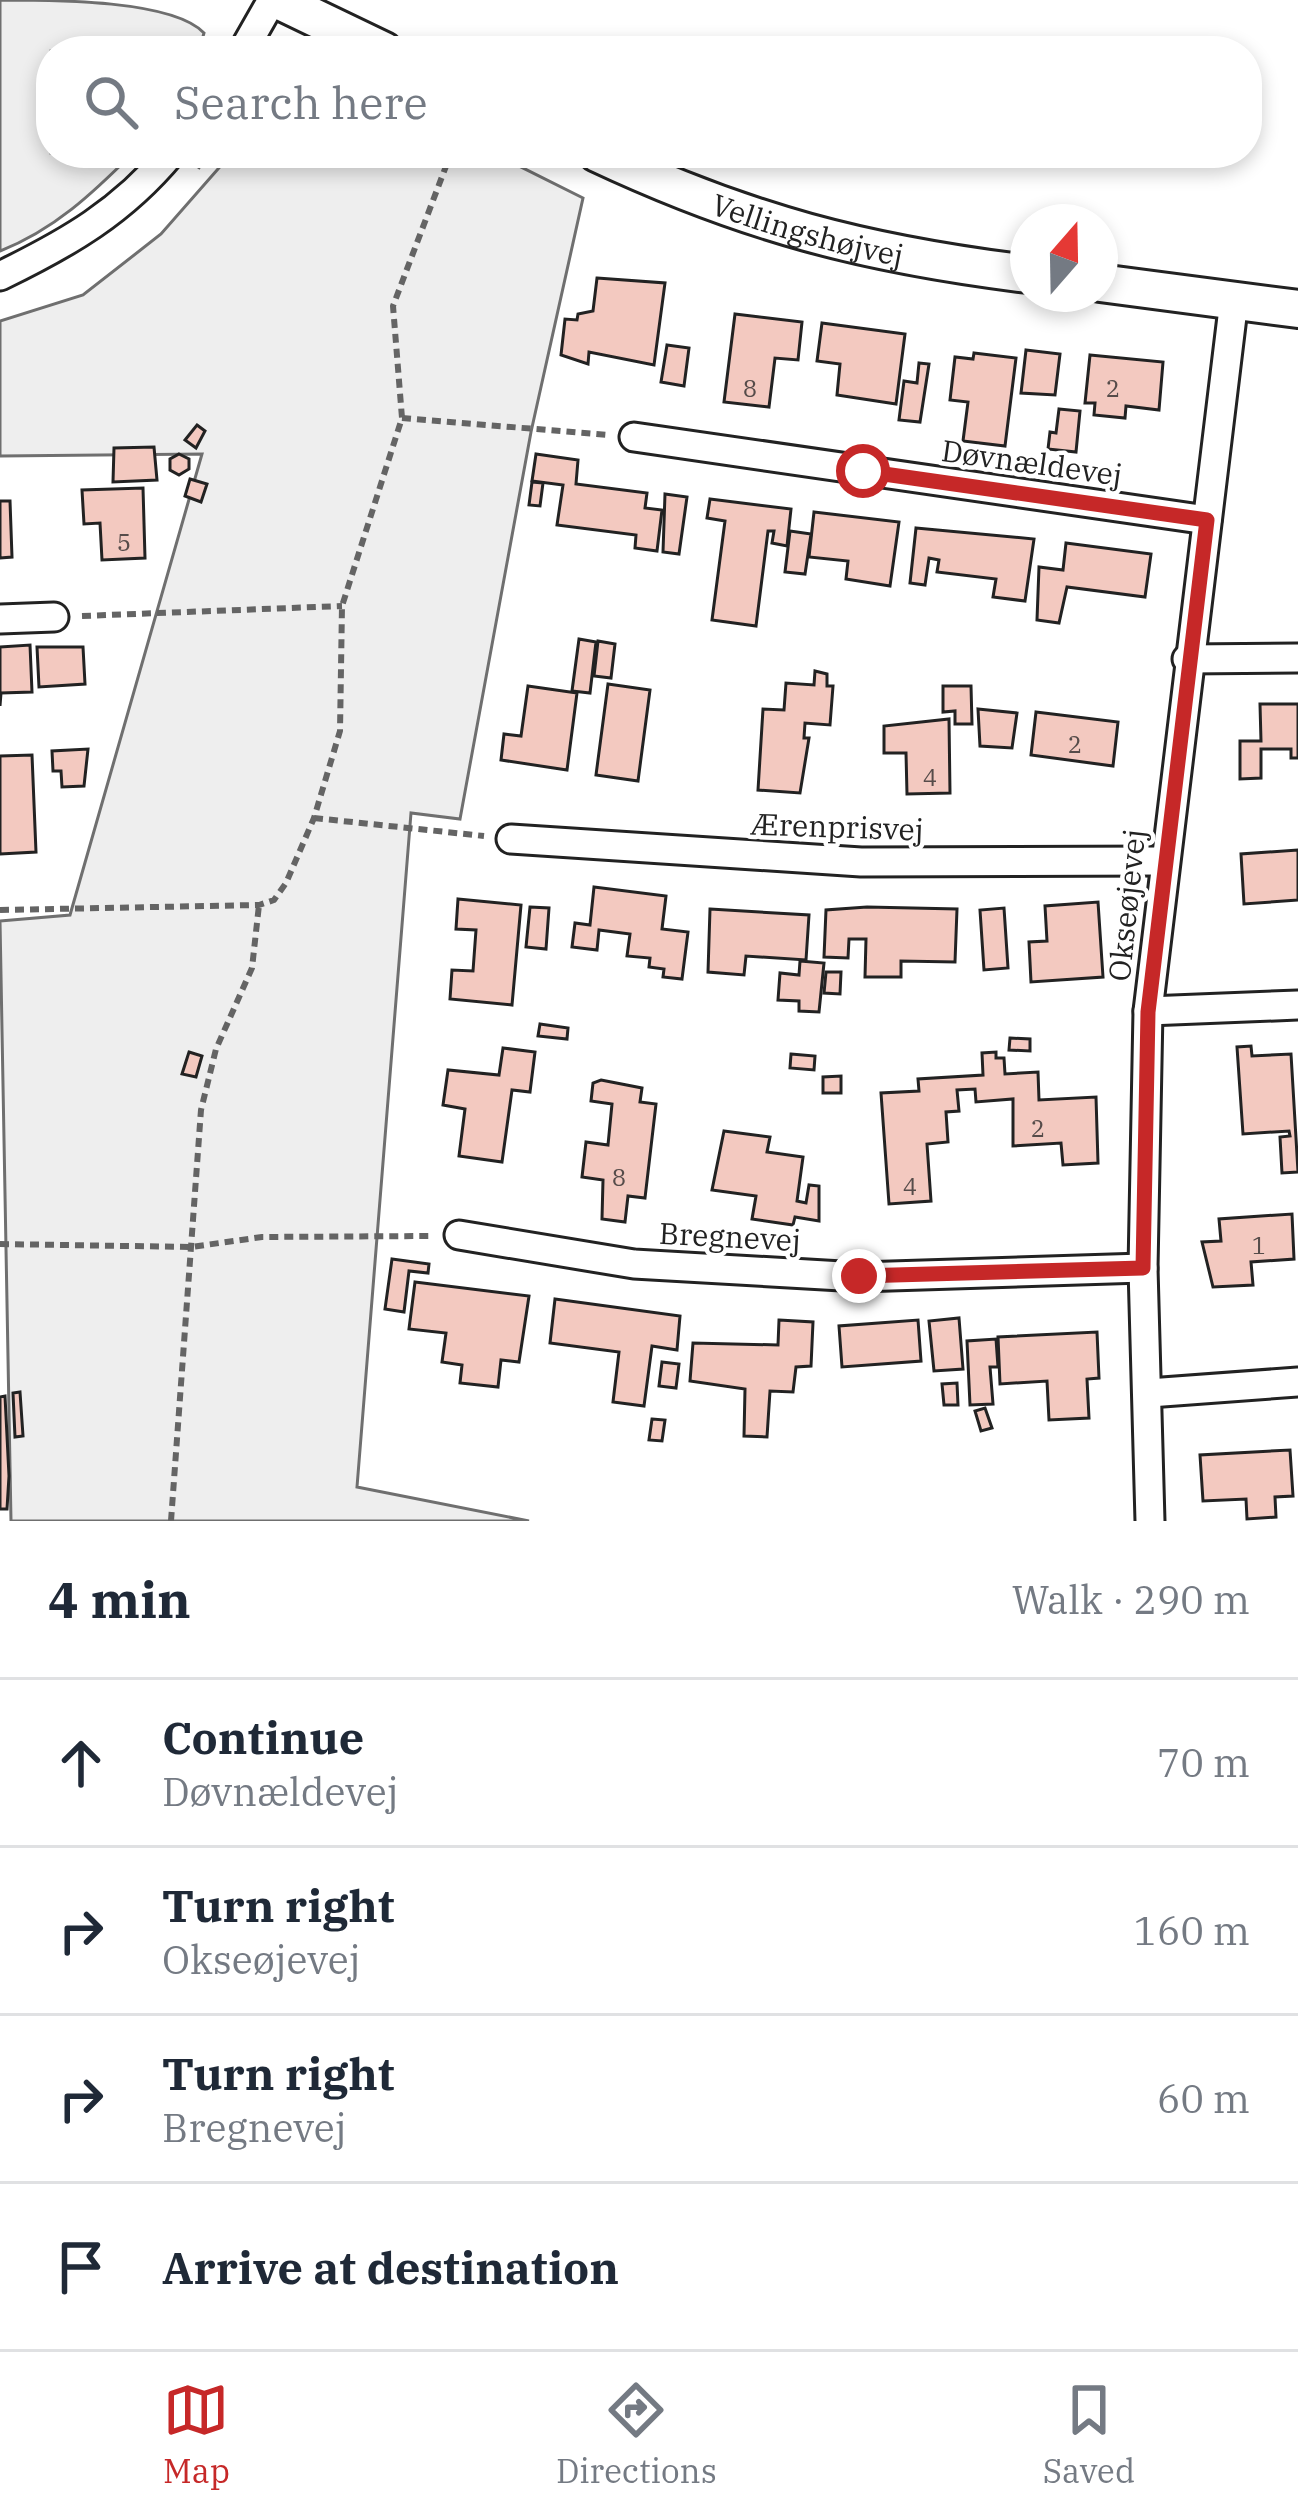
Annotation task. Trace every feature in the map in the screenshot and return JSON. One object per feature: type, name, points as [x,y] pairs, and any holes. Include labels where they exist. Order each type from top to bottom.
[{"type":"street","points":[[252,36],[275,0],[352,36]]},
{"type":"street","points":[[0,276],[84,235],[142,188],[159,168]]},
{"type":"street","name":"Vellingshøjvej","points":[[629,168],[699,201],[794,232],[898,258],[1010,272]]},
{"type":"street","points":[[1118,285],[1298,309]]},
{"type":"street","name":"Okseøjevej","points":[[1150,1521],[1143,1268],[1148,1012],[1186,659],[1234,300]]},
{"type":"street","name":"Døvnældevej","points":[[634,437],[1207,520]]},
{"type":"street","points":[[0,619],[54,617]]},
{"type":"street","points":[[1186,659],[1298,658]]},
{"type":"street","name":"Ærenprisvej","points":[[511,839],[861,862],[1162,861]]},
{"type":"street","points":[[1148,1012],[1298,1005]]},
{"type":"street","name":"Bregnevej","points":[[459,1235],[634,1264],[859,1276],[1143,1268]]},
{"type":"street","points":[[1149,1393],[1298,1382]]},
{"type":"path","points":[[0,910],[259,905],[274,900],[286,884],[314,818],[340,731],[342,605],[402,418],[393,306],[445,168]]},
{"type":"path","points":[[402,418],[634,437]]},
{"type":"path","points":[[54,617],[342,605]]},
{"type":"path","points":[[314,818],[511,839]]},
{"type":"path","points":[[170,1521],[201,1110],[216,1049],[252,968],[259,905]]},
{"type":"path","points":[[0,1244],[191,1247],[262,1238],[459,1235]]},
{"type":"shaded area","points":[[0,0],[141,8],[189,22],[204,33],[36,36],[36,168],[117,168],[55,221],[0,251]]},
{"type":"shaded area","points":[[219,168],[523,168],[583,198],[531,432],[460,819],[411,813],[357,1487],[529,1521],[11,1521],[0,921],[70,915],[202,454],[0,456],[0,321],[83,295],[161,234]]},
{"type":"building","points":[[597,278],[665,283],[654,365],[589,352],[588,364],[561,355],[565,319],[577,320],[578,314],[593,311]]},
{"type":"building","points":[[735,314],[802,322],[798,360],[775,358],[769,407],[724,402]]},
{"type":"building","points":[[822,323],[905,334],[896,404],[837,395],[840,364],[817,361]]},
{"type":"building","points":[[667,345],[689,348],[684,386],[661,382]]},
{"type":"building","points":[[1026,350],[1060,354],[1055,395],[1021,393]]},
{"type":"building","points":[[974,353],[1016,358],[1005,446],[963,441],[968,402],[950,400],[955,357],[973,359]]},
{"type":"building","points":[[1090,355],[1163,362],[1159,410],[1126,406],[1125,418],[1094,415],[1095,403],[1085,403]]},
{"type":"building","points":[[919,363],[929,364],[920,422],[899,420],[904,381],[917,383]]},
{"type":"building","points":[[1059,409],[1080,411],[1076,452],[1048,449]]},
{"type":"building","points":[[197,425],[205,431],[196,448],[185,440]]},
{"type":"building","points":[[154,447],[157,480],[113,482],[114,448]]},
{"type":"building","points":[[179,454],[189,459],[189,469],[179,475],[170,470],[170,459]]},
{"type":"building","points":[[536,454],[578,460],[576,484],[647,493],[645,508],[662,510],[657,551],[635,548],[636,535],[557,525],[563,485],[532,481]]},
{"type":"building","points":[[190,479],[207,484],[201,502],[185,496]]},
{"type":"building","points":[[532,482],[543,483],[540,506],[529,505]]},
{"type":"building","points":[[143,488],[145,558],[102,560],[100,523],[84,524],[82,490]]},
{"type":"building","points":[[665,494],[687,497],[679,554],[663,552]]},
{"type":"building","points":[[710,499],[791,509],[787,546],[772,543],[774,531],[768,531],[756,626],[712,620],[725,521],[707,518]]},
{"type":"building","points":[[0,501],[10,501],[12,557],[0,558]]},
{"type":"building","points":[[814,512],[899,522],[890,586],[846,579],[848,561],[809,557]]},
{"type":"building","points":[[916,528],[1034,539],[1025,601],[993,597],[996,579],[937,572],[939,560],[929,558],[925,585],[910,583]]},
{"type":"building","points":[[790,531],[811,534],[805,574],[785,572]]},
{"type":"building","points":[[1066,543],[1151,554],[1145,597],[1067,587],[1059,623],[1037,620],[1039,567],[1063,570]]},
{"type":"building","points":[[579,639],[596,642],[590,693],[572,691]]},
{"type":"building","points":[[598,641],[615,644],[611,678],[594,676]]},
{"type":"building","points":[[30,645],[32,692],[1,693],[0,706],[0,647]]},
{"type":"building","points":[[37,647],[83,647],[85,684],[39,687]]},
{"type":"building","points":[[815,671],[827,674],[827,686],[833,686],[830,725],[805,723],[804,738],[809,738],[800,793],[758,790],[763,709],[784,710],[786,683],[814,685]]},
{"type":"building","points":[[608,684],[650,690],[638,781],[596,775]]},
{"type":"building","points":[[528,686],[577,693],[567,770],[501,760],[504,734],[521,736]]},
{"type":"building","points":[[943,686],[971,686],[972,724],[955,724],[955,711],[943,712]]},
{"type":"building","points":[[1260,704],[1298,704],[1298,758],[1291,758],[1291,749],[1261,749],[1261,778],[1240,779],[1240,741],[1261,741]]},
{"type":"building","points":[[978,709],[1017,713],[1012,748],[980,746]]},
{"type":"building","points":[[1036,712],[1118,722],[1113,766],[1031,755]]},
{"type":"building","points":[[949,719],[950,793],[907,794],[906,753],[884,753],[884,726]]},
{"type":"building","points":[[88,749],[84,786],[62,787],[61,771],[53,771],[52,751]]},
{"type":"building","points":[[32,755],[36,852],[0,854],[0,756]]},
{"type":"building","points":[[1298,850],[1298,900],[1244,904],[1241,854]]},
{"type":"building","points":[[594,887],[666,896],[662,929],[688,932],[682,979],[663,977],[664,969],[649,967],[650,958],[627,956],[630,934],[599,930],[597,950],[572,947],[575,923],[590,925]]},
{"type":"building","points":[[458,899],[521,905],[512,1005],[450,999],[452,970],[473,971],[476,930],[456,929]]},
{"type":"building","points":[[1098,902],[1103,977],[1031,982],[1029,942],[1047,941],[1045,906]]},
{"type":"building","points":[[530,907],[549,908],[546,949],[526,947]]},
{"type":"building","points":[[1004,908],[1008,968],[984,970],[980,910]]},
{"type":"building","points":[[710,909],[809,915],[806,960],[746,956],[744,975],[708,972]]},
{"type":"building","points":[[957,909],[955,962],[901,961],[901,977],[865,977],[866,939],[849,939],[848,958],[824,957],[826,910]]},
{"type":"building","points":[[800,961],[824,963],[819,1012],[799,1011],[799,1001],[778,1000],[780,973],[799,975]]},
{"type":"building","points":[[826,972],[841,972],[840,994],[824,993]]},
{"type":"building","points":[[540,1024],[568,1028],[567,1039],[538,1036]]},
{"type":"building","points":[[1010,1038],[1030,1039],[1030,1051],[1009,1050]]},
{"type":"building","points":[[1251,1046],[1252,1056],[1291,1054],[1298,1172],[1282,1173],[1280,1137],[1290,1136],[1289,1131],[1243,1134],[1237,1047]]},
{"type":"building","points":[[503,1048],[535,1052],[530,1092],[512,1090],[502,1162],[459,1156],[465,1109],[443,1105],[448,1070],[499,1075]]},
{"type":"building","points":[[189,1052],[202,1056],[196,1077],[182,1074]]},
{"type":"building","points":[[996,1052],[996,1058],[1004,1058],[1005,1074],[1038,1072],[1039,1100],[1096,1097],[1098,1163],[1063,1165],[1061,1143],[1013,1146],[1013,1099],[976,1102],[975,1089],[957,1090],[959,1111],[946,1112],[948,1142],[927,1144],[931,1201],[889,1204],[881,1093],[919,1091],[918,1079],[983,1075],[982,1053]]},
{"type":"building","points":[[791,1054],[815,1056],[814,1070],[790,1068]]},
{"type":"building","points":[[841,1076],[841,1093],[823,1093],[823,1077]]},
{"type":"building","points":[[601,1080],[642,1088],[640,1102],[656,1104],[645,1198],[628,1196],[625,1222],[602,1219],[603,1180],[582,1177],[586,1142],[608,1145],[612,1104],[591,1101],[593,1083]]},
{"type":"building","points":[[724,1131],[770,1137],[767,1152],[803,1157],[797,1201],[806,1203],[809,1185],[819,1186],[819,1221],[795,1217],[793,1225],[752,1219],[756,1196],[712,1190]]},
{"type":"building","points":[[1292,1214],[1294,1259],[1251,1262],[1253,1285],[1213,1287],[1202,1242],[1221,1241],[1219,1219]]},
{"type":"building","points":[[392,1259],[429,1264],[428,1273],[409,1271],[404,1312],[385,1309]]},
{"type":"building","points":[[415,1282],[529,1296],[519,1362],[501,1360],[498,1387],[460,1383],[462,1365],[442,1362],[446,1333],[409,1329]]},
{"type":"building","points":[[555,1299],[680,1316],[677,1350],[652,1346],[644,1406],[613,1402],[619,1352],[550,1343]]},
{"type":"building","points":[[959,1318],[963,1369],[934,1371],[929,1321]]},
{"type":"building","points":[[779,1320],[813,1322],[811,1366],[796,1367],[793,1392],[770,1391],[767,1437],[744,1436],[745,1389],[690,1381],[693,1343],[778,1345]]},
{"type":"building","points":[[918,1320],[921,1361],[842,1367],[839,1326]]},
{"type":"building","points":[[1097,1332],[1099,1378],[1087,1379],[1089,1418],[1049,1420],[1047,1381],[1000,1384],[998,1337]]},
{"type":"building","points":[[996,1339],[998,1367],[990,1367],[993,1404],[970,1405],[967,1341]]},
{"type":"building","points":[[662,1362],[679,1364],[676,1388],[659,1386]]},
{"type":"building","points":[[957,1383],[958,1405],[944,1405],[942,1384]]},
{"type":"building","points":[[20,1392],[23,1436],[15,1437],[13,1393]]},
{"type":"building","points":[[5,1396],[9,1476],[7,1509],[0,1509],[0,1397]]},
{"type":"building","points":[[985,1408],[992,1428],[981,1431],[975,1411]]},
{"type":"building","points":[[652,1419],[665,1420],[662,1441],[649,1440]]},
{"type":"building","points":[[1290,1450],[1293,1496],[1275,1497],[1276,1517],[1247,1519],[1246,1499],[1203,1501],[1200,1455]]},
{"type":"route","points":[[859,1276],[1143,1268],[1148,1012],[1186,659],[1207,520],[863,471]]}]
